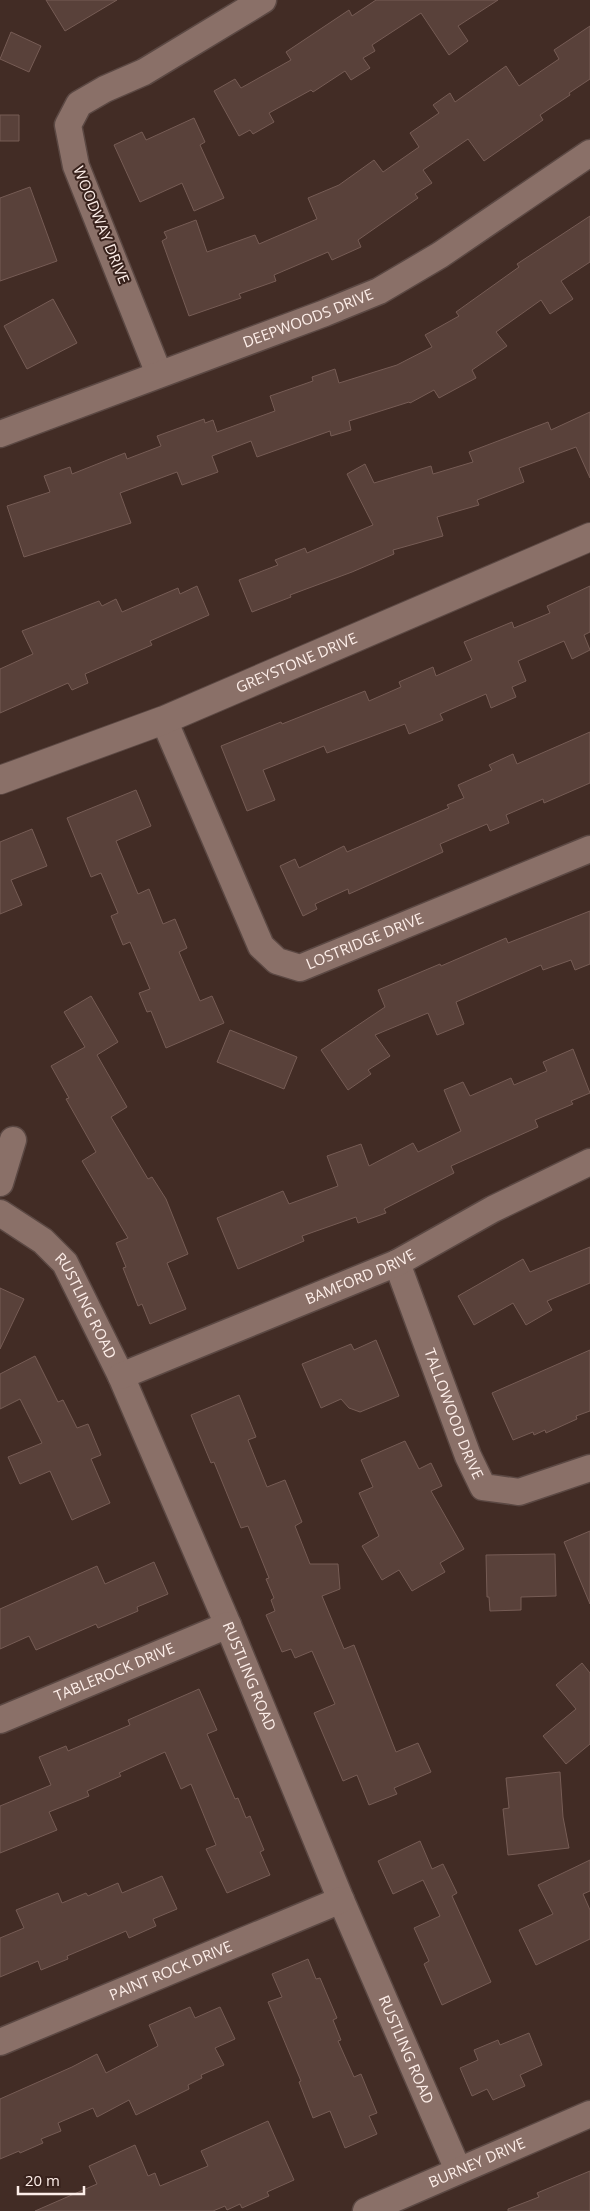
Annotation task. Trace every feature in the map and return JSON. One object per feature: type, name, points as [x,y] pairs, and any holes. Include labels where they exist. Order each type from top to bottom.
[{"type":"street","name":"WOODWAY DRIVE","points":[[159,374],[76,166],[68,125],[79,104],[105,89],[144,72],[263,0]]},
{"type":"street","name":"DEEPWOODS DRIVE","points":[[0,434],[325,314],[380,291],[440,254],[590,153]]},
{"type":"street","name":"GREYSTONE DRIVE","points":[[0,780],[164,720],[590,537]]},
{"type":"street","name":"LOSTRIDGE DRIVE","points":[[164,720],[245,913],[261,946],[277,962],[300,968],[590,849]]},
{"type":"street","points":[[0,1183],[13,1140]]},
{"type":"street","name":"BAMFORD DRIVE","points":[[121,1376],[398,1263],[493,1209],[590,1162]]},
{"type":"street","name":"RUSTLING ROAD","points":[[0,1213],[43,1241],[65,1263],[121,1376],[228,1625],[341,1900],[458,2170]]},
{"type":"street","name":"TALLOWOOD DRIVE","points":[[398,1263],[468,1456],[483,1487],[520,1492],[590,1468]]},
{"type":"street","name":"TABLEROCK DRIVE","points":[[0,1720],[228,1625]]},
{"type":"street","name":"PAINT ROCK DRIVE","points":[[0,2042],[341,1900]]},
{"type":"street","name":"BURNEY DRIVE","points":[[366,2211],[590,2114]]},
{"type":"building","points":[[46,0],[117,0],[65,31]]},
{"type":"building","points":[[376,0],[498,0],[458,26],[468,41],[449,55],[421,13],[372,45],[375,51],[363,58],[370,68],[351,80],[345,71],[313,92],[311,90],[269,113],[274,122],[253,134],[250,130],[239,136],[214,91],[235,79],[241,88],[291,60],[286,52],[349,10],[352,16]]},
{"type":"building","points":[[590,26],[590,79],[540,115],[543,120],[484,161],[468,139],[423,170],[432,183],[415,194],[418,198],[358,240],[361,247],[332,260],[328,252],[274,275],[276,281],[239,294],[241,298],[189,316],[162,241],[167,238],[164,232],[196,220],[207,252],[255,235],[259,244],[317,219],[308,198],[339,185],[374,160],[383,172],[419,147],[410,133],[439,113],[433,105],[450,93],[455,102],[506,66],[519,86],[559,59],[554,50]]},
{"type":"building","points":[[11,32],[41,46],[29,72],[0,59]]},
{"type":"building","points":[[0,115],[19,115],[19,141],[0,141]]},
{"type":"building","points":[[194,118],[205,142],[200,145],[224,198],[194,211],[182,183],[140,202],[114,145],[142,132],[146,140]]},
{"type":"building","points":[[30,187],[57,261],[0,281],[0,198]]},
{"type":"building","points":[[590,216],[590,262],[561,281],[573,299],[550,314],[541,300],[496,332],[507,346],[472,370],[476,378],[439,398],[434,390],[410,403],[349,421],[351,430],[331,436],[330,431],[257,457],[251,441],[212,456],[218,472],[182,485],[177,472],[120,493],[131,523],[24,557],[7,506],[50,492],[44,476],[70,467],[72,474],[125,453],[127,459],[161,446],[157,436],[204,419],[205,423],[213,420],[217,432],[275,411],[270,396],[313,381],[312,377],[335,369],[339,383],[397,365],[432,347],[425,335],[459,316],[456,312],[519,267],[517,264]]},
{"type":"building","points":[[53,299],[77,343],[27,369],[4,326]]},
{"type":"building","points":[[590,412],[590,478],[576,447],[519,468],[524,482],[477,500],[479,505],[437,517],[443,536],[393,550],[394,554],[252,612],[239,580],[278,565],[275,560],[305,548],[307,553],[373,525],[347,474],[365,464],[374,483],[431,466],[433,474],[473,462],[469,452],[548,422],[551,430]]},
{"type":"building","points":[[197,586],[209,615],[150,641],[152,645],[85,674],[88,683],[72,690],[68,683],[0,713],[0,669],[33,654],[22,631],[99,601],[102,606],[116,599],[122,612],[178,588],[180,594]]},
{"type":"building","points":[[590,586],[590,632],[584,635],[590,650],[572,659],[564,641],[518,661],[526,681],[512,687],[516,697],[491,708],[486,694],[440,714],[443,720],[409,734],[405,724],[327,753],[324,746],[263,770],[275,800],[247,811],[221,746],[365,691],[369,701],[401,687],[399,682],[433,667],[436,676],[472,660],[464,642],[512,622],[514,628],[550,613],[547,606]]},
{"type":"building","points":[[590,732],[590,783],[544,803],[543,799],[506,815],[509,823],[490,831],[487,824],[440,844],[443,852],[349,894],[348,889],[315,904],[317,909],[303,916],[280,866],[295,859],[299,868],[344,846],[347,852],[449,808],[447,805],[464,798],[458,785],[492,770],[489,765],[513,754],[517,764]]},
{"type":"building","points":[[136,790],[151,826],[116,841],[138,894],[149,889],[163,924],[175,919],[187,948],[179,952],[200,1001],[212,996],[224,1023],[166,1048],[151,1011],[147,1012],[139,993],[150,989],[130,942],[123,945],[111,916],[118,913],[101,873],[91,877],[67,818]]},
{"type":"building","points":[[32,829],[47,866],[11,880],[22,905],[0,914],[0,842]]},
{"type":"building","points":[[590,911],[590,964],[575,970],[571,960],[543,970],[541,965],[456,1002],[464,1024],[437,1035],[428,1013],[375,1035],[390,1056],[368,1070],[371,1074],[348,1090],[321,1050],[385,1007],[378,990],[506,938],[508,943]]},
{"type":"building","points":[[91,996],[118,1042],[97,1055],[127,1107],[111,1117],[148,1179],[152,1177],[166,1199],[188,1254],[167,1263],[186,1309],[150,1324],[142,1304],[138,1306],[123,1268],[126,1267],[116,1243],[128,1238],[82,1161],[96,1152],[66,1099],[69,1098],[51,1066],[85,1047],[64,1012]]},
{"type":"building","points":[[230,1030],[297,1057],[284,1089],[217,1062]]},
{"type":"building","points":[[573,1049],[590,1093],[571,1101],[573,1104],[535,1120],[538,1127],[451,1166],[454,1173],[384,1209],[386,1213],[358,1223],[356,1217],[302,1236],[304,1241],[238,1269],[217,1218],[283,1191],[289,1204],[338,1186],[327,1156],[361,1144],[369,1166],[413,1143],[418,1152],[461,1131],[444,1090],[463,1082],[470,1096],[511,1078],[514,1085],[547,1071],[543,1062]]},
{"type":"building","points":[[590,1247],[590,1283],[547,1301],[552,1310],[526,1325],[513,1303],[474,1325],[458,1296],[523,1259],[530,1272]]},
{"type":"building","points":[[0,1288],[24,1299],[0,1349]]},
{"type":"building","points":[[376,1340],[399,1396],[360,1412],[349,1408],[341,1399],[321,1408],[302,1364],[351,1344],[354,1350]]},
{"type":"building","points":[[590,1350],[590,1411],[576,1416],[577,1419],[546,1433],[545,1430],[534,1435],[533,1432],[513,1440],[492,1393]]},
{"type":"building","points":[[35,1356],[58,1402],[63,1400],[77,1428],[88,1424],[101,1455],[91,1459],[110,1503],[72,1520],[50,1471],[20,1484],[8,1457],[42,1443],[20,1399],[0,1409],[0,1374]]},
{"type":"building","points":[[239,1395],[256,1437],[248,1440],[267,1487],[285,1480],[302,1522],[295,1526],[310,1564],[338,1564],[340,1589],[322,1596],[344,1649],[354,1645],[396,1752],[418,1743],[431,1772],[394,1788],[397,1794],[369,1805],[357,1775],[343,1781],[314,1713],[335,1704],[312,1651],[295,1658],[291,1649],[282,1652],[266,1615],[275,1611],[271,1600],[274,1598],[266,1579],[269,1578],[248,1526],[241,1528],[214,1462],[211,1463],[191,1415]]},
{"type":"building","points":[[405,1441],[419,1469],[431,1463],[442,1486],[431,1491],[464,1549],[440,1563],[445,1572],[412,1591],[399,1570],[382,1580],[362,1546],[379,1536],[359,1493],[373,1487],[361,1460]]},
{"type":"building","points":[[590,1531],[590,1604],[564,1542]]},
{"type":"building","points":[[555,1554],[556,1596],[521,1597],[521,1610],[490,1611],[489,1597],[487,1597],[486,1555]]},
{"type":"building","points":[[154,1562],[168,1594],[137,1607],[138,1611],[98,1628],[96,1624],[36,1650],[29,1636],[0,1649],[0,1609],[97,1566],[105,1584]]},
{"type":"building","points":[[582,1663],[590,1673],[590,1744],[566,1764],[543,1736],[576,1709],[556,1685]]},
{"type":"building","points":[[199,1689],[217,1730],[207,1734],[235,1799],[238,1798],[246,1818],[250,1816],[264,1850],[260,1852],[270,1875],[227,1893],[206,1849],[216,1845],[191,1784],[181,1789],[165,1752],[119,1773],[121,1776],[87,1791],[89,1796],[49,1812],[57,1830],[0,1853],[0,1806],[51,1785],[39,1757],[66,1746],[68,1751],[130,1725],[128,1720]]},
{"type":"building","points":[[560,1772],[563,1817],[569,1848],[508,1855],[503,1809],[509,1808],[506,1778]]},
{"type":"building","points":[[420,1841],[432,1869],[443,1864],[457,1893],[452,1896],[491,1982],[442,2005],[424,1964],[429,1961],[414,1928],[440,1916],[423,1880],[393,1894],[378,1861]]},
{"type":"building","points":[[590,1860],[590,1891],[583,1894],[590,1910],[590,1939],[536,1965],[519,1930],[553,1914],[538,1885]]},
{"type":"building","points":[[162,1876],[177,1909],[153,1919],[156,1926],[129,1938],[126,1931],[67,1956],[68,1959],[41,1970],[38,1961],[0,1977],[0,1938],[24,1928],[16,1910],[58,1893],[62,1903],[86,1893],[88,1896],[118,1883],[122,1893]]},
{"type":"building","points":[[308,1959],[316,1979],[320,1978],[337,2018],[333,2020],[341,2040],[338,2041],[354,2077],[361,2074],[377,2113],[369,2116],[377,2134],[345,2148],[330,2111],[313,2118],[299,2082],[301,2081],[268,2002],[282,1997],[272,1974]]},
{"type":"building","points":[[190,2007],[195,2018],[220,2007],[235,2039],[215,2048],[224,2065],[201,2075],[202,2078],[188,2085],[189,2089],[136,2115],[129,2100],[97,2117],[93,2108],[58,2123],[61,2131],[41,2139],[43,2143],[0,2159],[0,2099],[97,2054],[106,2073],[158,2046],[149,2025]]},
{"type":"building","points":[[529,2033],[542,2065],[520,2075],[525,2086],[493,2100],[487,2089],[472,2096],[460,2068],[478,2060],[474,2050],[498,2040],[500,2045]]},
{"type":"building","points":[[268,2121],[294,2180],[267,2192],[269,2196],[242,2208],[240,2204],[227,2210],[225,2206],[213,2211],[35,2211],[97,2184],[89,2166],[135,2145],[148,2176],[155,2173],[160,2186],[208,2166],[201,2151]]},
{"type":"building","points":[[590,2171],[590,2211],[508,2211],[508,2209],[539,2197],[537,2193]]}]
